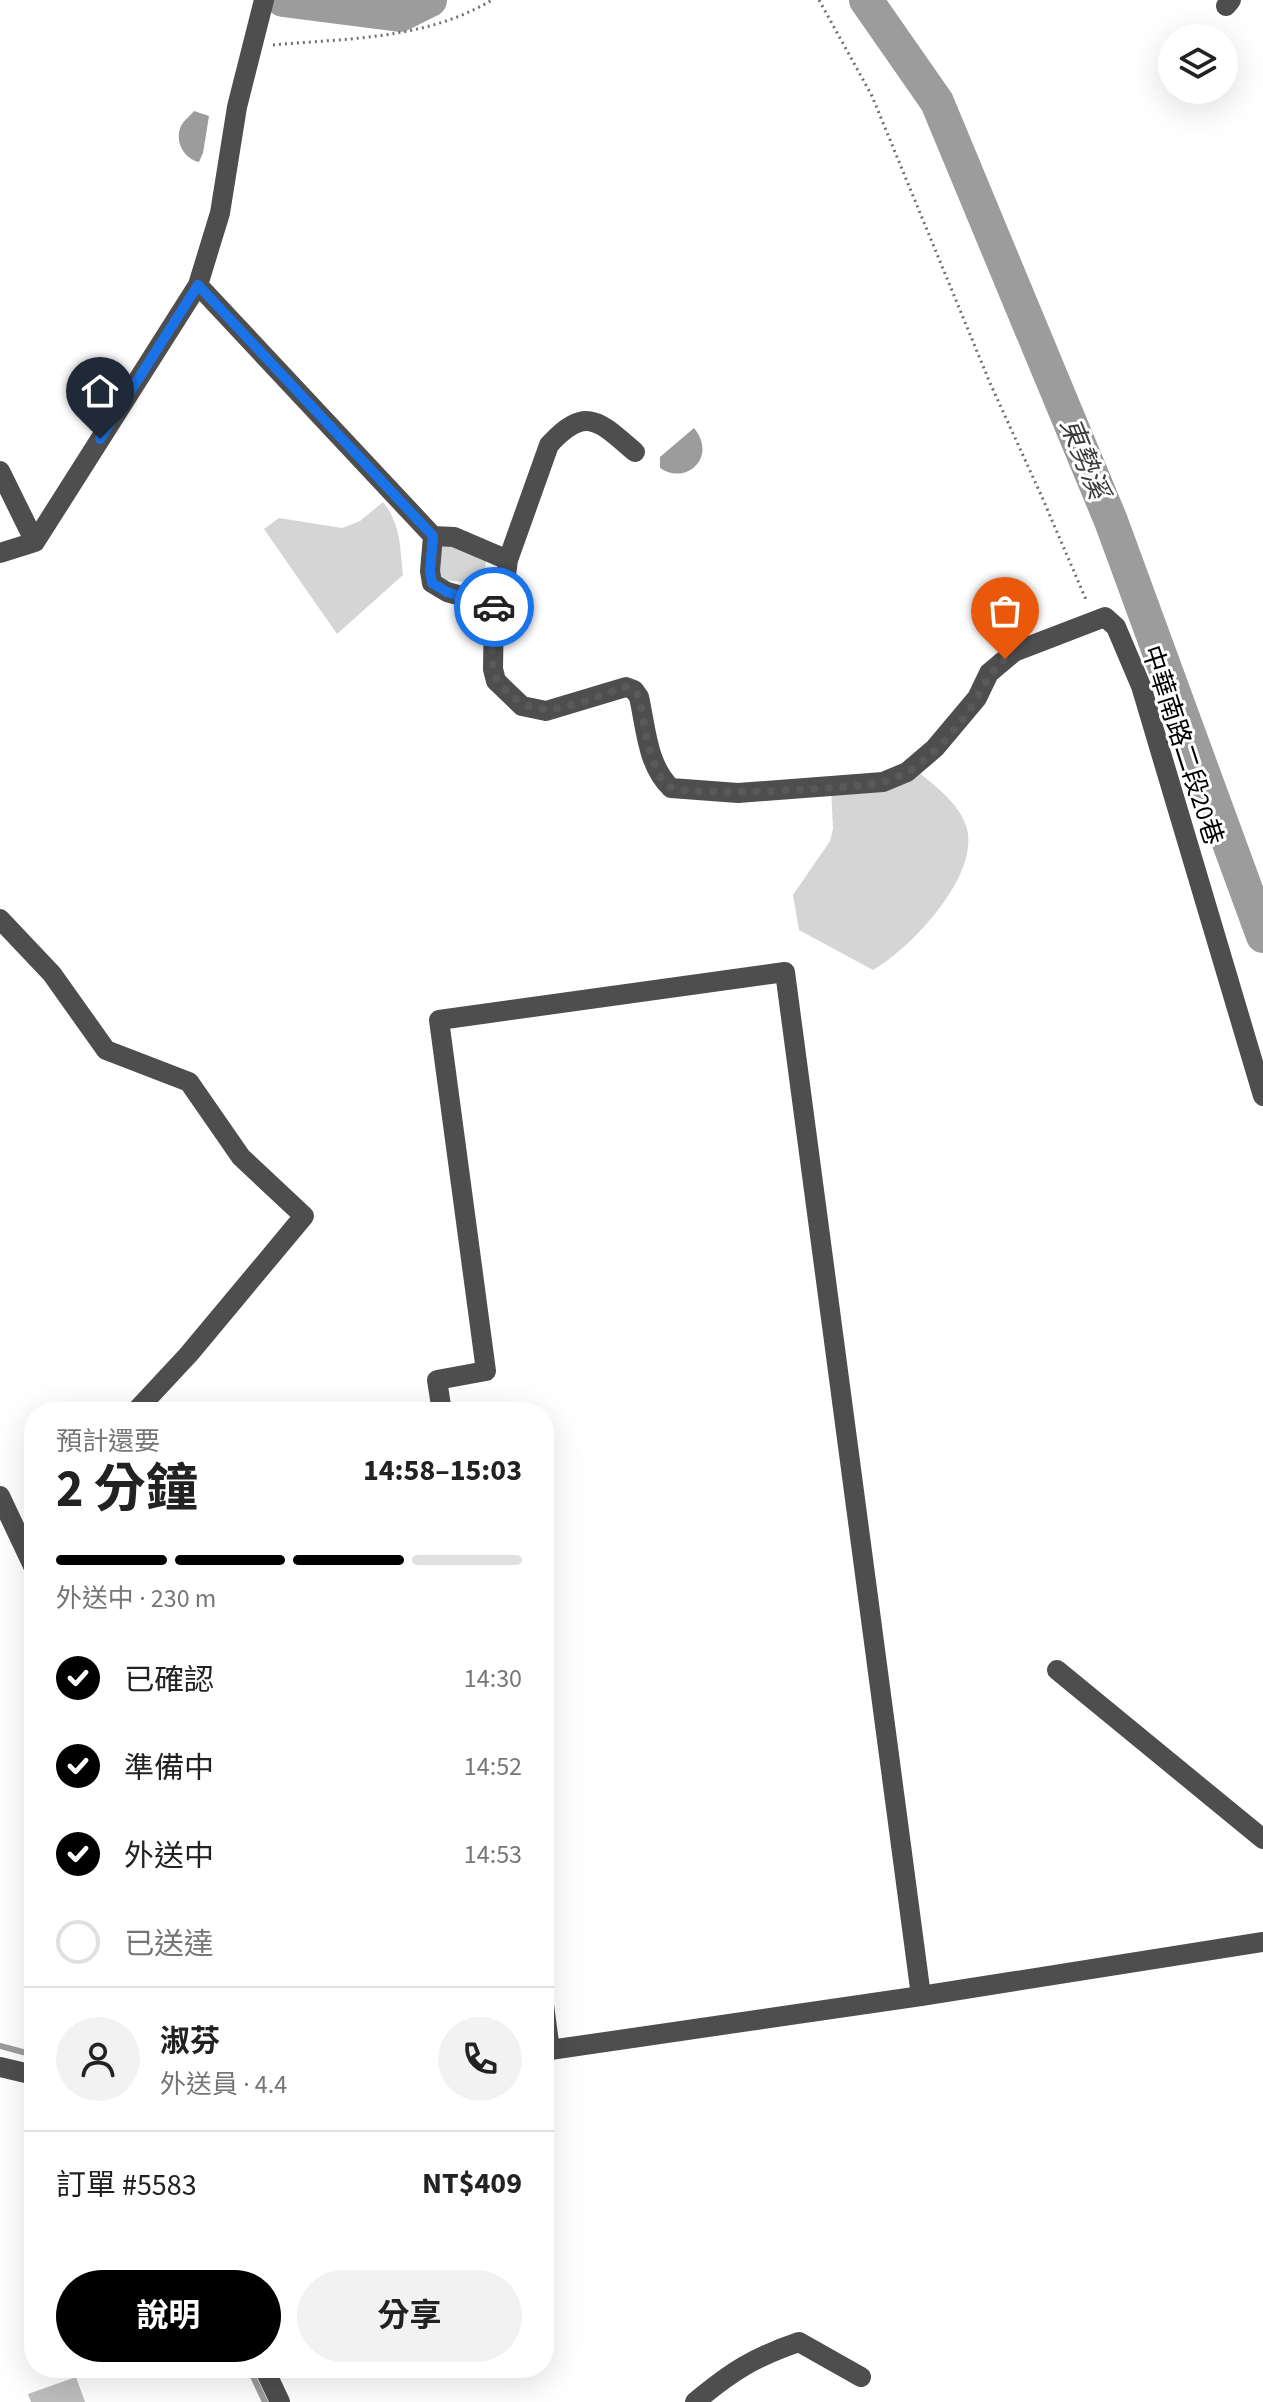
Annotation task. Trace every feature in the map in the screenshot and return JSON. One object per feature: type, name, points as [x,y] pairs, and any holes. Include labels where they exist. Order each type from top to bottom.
[{"type":"street","points":[[0,553],[35,542],[198,285],[220,213],[237,107],[264,0]]},
{"type":"street","points":[[198,285],[433,536],[454,537],[508,560]]},
{"type":"street","points":[[635,452],[593,421],[579,420],[549,445],[508,560],[504,590],[494,605],[493,669],[496,681],[522,706],[546,711],[626,687],[634,690],[639,697],[652,758],[660,777],[671,788],[738,793],[883,782],[907,772],[935,748],[963,718],[989,673],[1014,652],[1094,622]]},
{"type":"street","points":[[0,471],[35,542]]},
{"type":"street","points":[[433,536],[432,583],[447,592],[494,605]]},
{"type":"street","name":"中華南路二段20巷","points":[[1094,622],[1105,617],[1116,627],[1141,686],[1263,1096]]},
{"type":"street","points":[[0,919],[52,974],[106,1050],[189,1082],[241,1157],[304,1216],[189,1354],[144,1402]]},
{"type":"street","points":[[440,1402],[437,1380],[486,1371],[439,1020],[785,972],[921,1996]]},
{"type":"street","points":[[0,1496],[24,1547]]},
{"type":"street","points":[[1057,1670],[1263,1839]]},
{"type":"street","points":[[554,2049],[1263,1942]]},
{"type":"street","points":[[0,2067],[24,2073]]},
{"type":"street","points":[[695,2402],[731,2372],[769,2352],[799,2342],[861,2377]]},
{"type":"street","points":[[269,2378],[280,2402]]},
{"type":"path","points":[[252,50],[271,45],[386,37],[434,24],[492,0]]},
{"type":"path","points":[[819,0],[872,96],[990,383],[1082,584],[1094,622]]},
{"type":"shaded area","points":[[194,111],[209,116],[199,162],[185,153],[179,138],[182,124]]},
{"type":"shaded area","points":[[694,428],[702,449],[696,466],[680,473],[670,473],[660,468],[660,457]]},
{"type":"shaded area","points":[[383,502],[396,528],[403,575],[337,634],[264,529],[279,518],[342,528],[360,521]]},
{"type":"shaded area","points":[[430,530],[486,559],[484,584],[435,579]]},
{"type":"shaded area","points":[[911,766],[958,810],[967,829],[968,848],[963,868],[938,910],[905,946],[873,970],[799,930],[793,895],[830,841],[833,829],[831,788]]},
{"type":"building","points":[[76,2378],[85,2402],[31,2402],[28,2394]]},
{"type":"waterway","name":"東勢溪","points":[[283,0],[400,15],[430,0]]},
{"type":"waterway","name":"東勢溪","points":[[866,0],[937,102],[1111,521],[1263,936]]},
{"type":"waterway","points":[[0,2046],[24,2052]]},
{"type":"waterway","points":[[254,2378],[265,2402]]},
{"type":"way so far","points":[[494,607],[493,669],[496,681],[513,698],[522,706],[546,711],[626,687],[634,690],[639,697],[652,758],[660,777],[671,788],[688,790],[738,793],[883,782],[907,772],[935,748],[963,718],[989,673],[1005,659]]},
{"type":"route","points":[[100,439],[198,285],[433,536],[432,583],[447,592],[494,607]]}]
